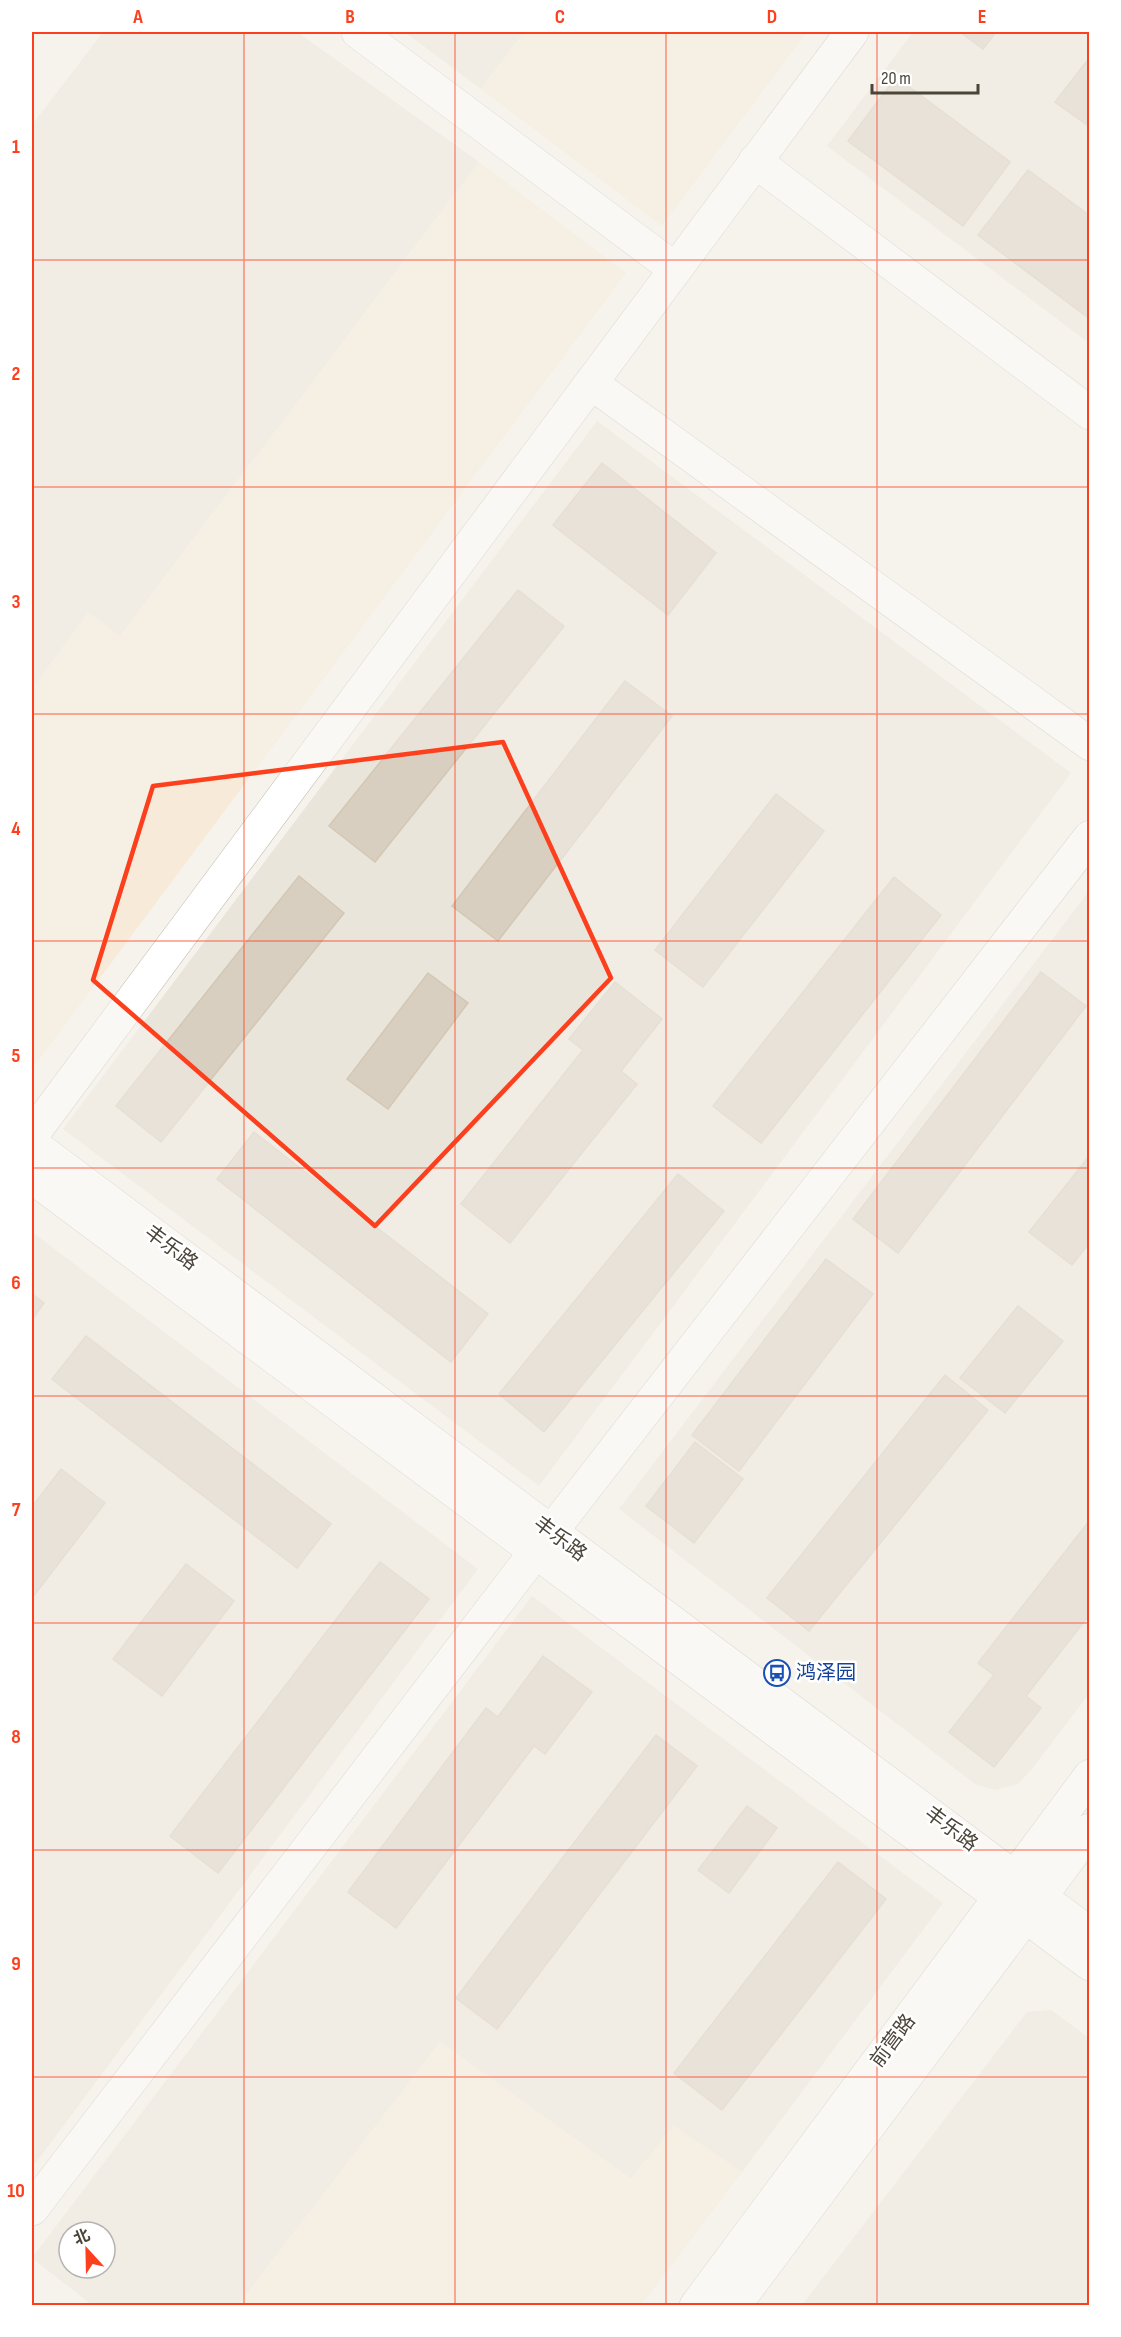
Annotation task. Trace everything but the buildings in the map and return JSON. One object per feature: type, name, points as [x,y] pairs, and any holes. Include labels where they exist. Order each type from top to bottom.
[{"type":"street","points":[[358,32],[675,269]]},
{"type":"street","points":[[32,1135],[852,32]]},
{"type":"street","points":[[755,161],[1089,413]]},
{"type":"street","points":[[591,383],[1089,744]]},
{"type":"street","points":[[32,2209],[1089,837]]},
{"type":"street","name":"丰乐路","points":[[32,1144],[544,1542]]},
{"type":"street","name":"丰乐路","points":[[32,1177],[544,1542],[959,1850]]},
{"type":"street","name":"前营路","points":[[734,2306],[973,1958],[1089,1776]]},
{"type":"street","name":"前营路","points":[[1012,1896],[1089,1830]]},
{"type":"street","points":[[959,1850],[988,1870],[1012,1896],[1089,1964]]},
{"type":"street","points":[[959,1850],[973,1908],[969,1931],[973,1958]]},
{"type":"street","points":[[1012,1896],[1089,1934]]},
{"type":"street","name":"前营路","points":[[696,2306],[973,1958]]},
{"type":"highlighted area","points":[[503,742],[611,978],[375,1226],[93,980],[153,786]]},
{"type":"shaded area","points":[[103,32],[297,32],[479,162],[119,637],[88,613],[32,689],[32,125]]},
{"type":"shaded area","points":[[405,32],[524,32],[481,89]]},
{"type":"shaded area","points":[[524,32],[807,32],[662,226],[481,89]]},
{"type":"shaded area","points":[[913,32],[1089,32],[1089,343],[827,146]]},
{"type":"shaded area","points":[[479,162],[626,273],[32,1069],[32,689],[89,612],[120,636]]},
{"type":"shaded area","points":[[597,421],[1071,773],[539,1486],[63,1129]]},
{"type":"shaded area","points":[[1089,891],[1089,1694],[1018,1784],[995,1790],[975,1784],[619,1509]]},
{"type":"shaded area","points":[[32,1232],[478,1569],[32,2168]]},
{"type":"shaded area","points":[[532,1596],[943,1903],[742,2172],[674,2126],[631,2179],[440,2042],[238,2305],[92,2305],[60,2280],[117,2280],[117,2220],[61,2220]]},
{"type":"shaded area","points":[[1051,2010],[1089,2038],[1089,2305],[802,2305],[1027,2012]]},
{"type":"shaded area","points":[[440,2042],[630,2179],[674,2126],[742,2172],[641,2305],[238,2305]]},
{"type":"shaded area","points":[[57,2225],[57,2278],[32,2258]]},
{"type":"place","name":"鸿泽园","points":[[777,1673]]}]
